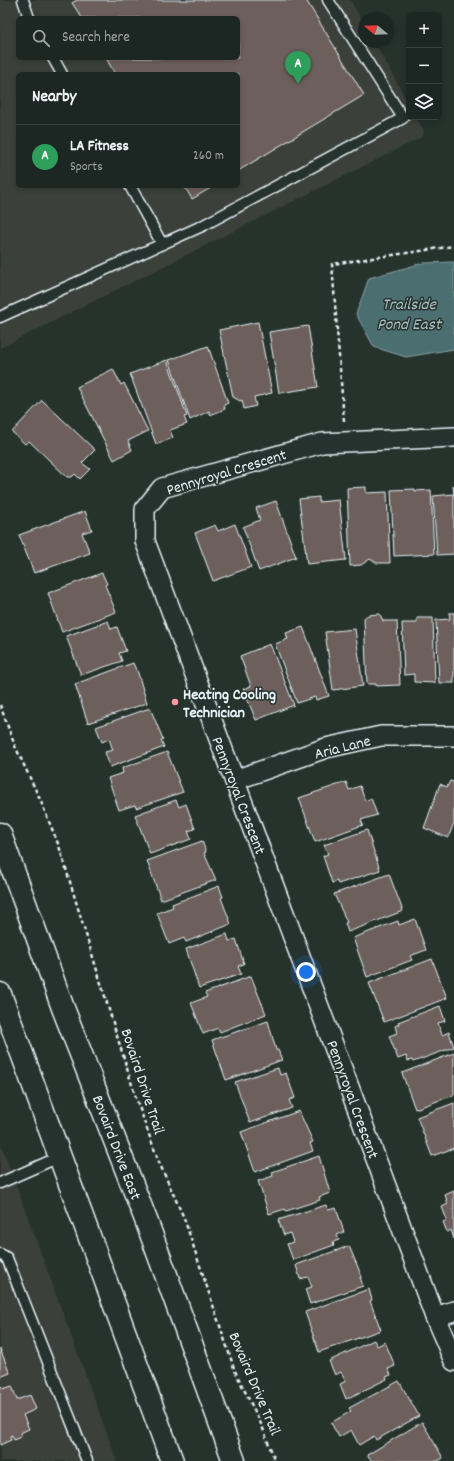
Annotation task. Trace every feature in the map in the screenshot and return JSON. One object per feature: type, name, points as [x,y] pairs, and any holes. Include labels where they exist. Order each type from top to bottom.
[{"type":"main road","name":"Bovaird Drive East","points":[[0,834],[63,1008],[146,1220],[234,1461]]},
{"type":"main road","points":[[0,994],[172,1461]]},
{"type":"street","name":"Pennyroyal Crescent","points":[[454,437],[322,442],[162,488],[146,509],[145,541],[435,1317],[454,1361]]},
{"type":"street","name":"Aria Lane","points":[[235,780],[326,748],[381,736],[454,736]]},
{"type":"street","points":[[435,1317],[454,1311]]},
{"type":"lane","points":[[23,0],[28,16]]},
{"type":"lane","points":[[0,317],[202,226],[403,118],[328,0]]},
{"type":"lane","points":[[53,60],[61,72]]},
{"type":"lane","points":[[131,188],[162,244]]},
{"type":"lane","points":[[0,1183],[59,1157]]},
{"type":"lane","points":[[0,1254],[7,1258],[87,1461]]},
{"type":"path","points":[[345,442],[332,264],[454,246]]},
{"type":"path","name":"Bovaird Drive Trail","points":[[0,705],[15,746],[39,797],[59,846],[136,1098],[158,1160],[184,1218],[234,1371],[262,1426],[275,1461]]},
{"type":"shaded area","points":[[0,0],[350,0],[358,14],[358,48],[377,48],[406,99],[406,120],[418,120],[424,131],[422,137],[0,348]]},
{"type":"shaded area","points":[[0,1143],[5,1155],[117,1461],[0,1461]]},
{"type":"water","name":"Trailside Pond East","points":[[454,262],[454,349],[406,357],[374,347],[356,314],[369,278],[423,263]]},
{"type":"building","points":[[77,0],[306,0],[364,95],[240,170],[240,72],[114,72],[107,60],[240,60],[240,16],[81,16],[72,3]]},
{"type":"building","points":[[185,188],[211,188],[192,199]]},
{"type":"building","points":[[258,322],[272,393],[254,397],[256,406],[244,409],[242,400],[240,401],[233,397],[219,330]]},
{"type":"building","points":[[308,326],[318,387],[279,393],[269,332]]},
{"type":"building","points":[[208,346],[228,403],[224,405],[225,409],[210,415],[209,411],[190,420],[169,360]]},
{"type":"building","points":[[167,360],[187,416],[184,417],[187,424],[170,430],[173,438],[156,444],[130,374]]},
{"type":"building","points":[[113,369],[121,385],[124,383],[148,431],[128,441],[132,450],[114,460],[77,387]]},
{"type":"building","points":[[42,400],[95,450],[82,463],[90,469],[80,479],[75,474],[72,477],[67,477],[29,441],[25,444],[12,432]]},
{"type":"building","points":[[366,487],[366,493],[387,492],[390,563],[377,563],[370,559],[361,565],[350,566],[347,488]]},
{"type":"building","points":[[415,489],[415,491],[431,490],[434,554],[394,556],[391,490]]},
{"type":"building","points":[[454,494],[454,554],[437,555],[433,496]]},
{"type":"building","points":[[319,497],[319,502],[339,500],[346,560],[307,564],[299,499]]},
{"type":"building","points":[[276,501],[296,557],[259,571],[243,527],[260,520],[256,508]]},
{"type":"building","points":[[85,511],[92,530],[82,533],[90,553],[34,573],[19,535]]},
{"type":"building","points":[[235,524],[251,567],[213,581],[195,533],[215,525],[218,531]]},
{"type":"building","points":[[102,573],[107,584],[105,585],[116,612],[62,632],[48,593]]},
{"type":"building","points":[[449,613],[454,613],[454,683],[439,683],[436,620],[450,619]]},
{"type":"building","points":[[380,614],[383,621],[397,621],[400,685],[376,686],[376,684],[367,684],[364,618],[368,615]]},
{"type":"building","points":[[417,618],[433,618],[435,683],[414,682],[414,674],[404,675],[402,623],[417,623]]},
{"type":"building","points":[[108,621],[111,629],[117,627],[126,651],[119,653],[122,661],[81,675],[66,636]]},
{"type":"building","points":[[303,627],[329,696],[316,700],[315,697],[297,703],[275,644],[288,639],[286,633]]},
{"type":"building","points":[[355,629],[363,686],[333,690],[325,632]]},
{"type":"building","points":[[270,644],[294,705],[256,720],[243,689],[251,686],[240,656]]},
{"type":"building","points":[[133,663],[137,670],[147,703],[88,723],[75,684]]},
{"type":"building","points":[[150,708],[163,739],[161,740],[164,747],[110,767],[105,752],[113,750],[109,739],[102,742],[96,727]]},
{"type":"building","points":[[167,752],[183,792],[136,808],[135,805],[119,810],[108,778],[123,773],[122,768]]},
{"type":"building","points":[[450,781],[454,782],[454,823],[448,838],[424,828],[440,784],[447,787]]},
{"type":"building","points":[[346,782],[349,790],[360,786],[365,801],[371,798],[377,815],[361,820],[363,825],[315,842],[299,798]]},
{"type":"building","points":[[176,800],[179,807],[186,804],[195,829],[188,831],[191,839],[150,854],[135,815]]},
{"type":"building","points":[[367,830],[380,870],[338,884],[337,881],[332,883],[323,856],[328,854],[324,845]]},
{"type":"building","points":[[202,841],[206,852],[204,853],[216,880],[161,900],[147,861]]},
{"type":"building","points":[[389,874],[403,911],[348,932],[345,923],[347,922],[334,894]]},
{"type":"building","points":[[219,886],[223,897],[221,898],[231,924],[186,942],[184,938],[169,944],[157,913],[173,907],[172,904]]},
{"type":"building","points":[[415,919],[426,950],[410,956],[412,960],[367,977],[353,938],[398,921],[399,925]]},
{"type":"building","points":[[227,934],[229,941],[236,939],[244,964],[238,966],[241,974],[199,988],[186,949]]},
{"type":"building","points":[[432,959],[447,998],[384,1022],[369,983]]},
{"type":"building","points":[[251,976],[266,1014],[220,1032],[218,1028],[203,1034],[191,1003],[207,997],[205,993]]},
{"type":"building","points":[[440,1006],[445,1021],[438,1023],[442,1035],[449,1032],[454,1047],[413,1062],[412,1060],[408,1061],[406,1056],[398,1059],[389,1036],[397,1033],[395,1026],[399,1024],[398,1022]]},
{"type":"building","points":[[268,1021],[276,1050],[278,1050],[282,1060],[226,1080],[212,1040]]},
{"type":"building","points":[[454,1053],[454,1095],[415,1109],[402,1073]]},
{"type":"building","points":[[278,1068],[280,1075],[286,1073],[295,1098],[289,1100],[292,1108],[250,1123],[235,1082]]},
{"type":"building","points":[[454,1103],[454,1148],[432,1156],[417,1117]]},
{"type":"building","points":[[299,1111],[313,1142],[310,1143],[313,1151],[255,1172],[241,1132]]},
{"type":"building","points":[[319,1156],[330,1193],[319,1197],[320,1200],[286,1211],[285,1209],[269,1214],[258,1181],[273,1176],[272,1172]]},
{"type":"building","points":[[454,1191],[454,1239],[451,1230],[447,1232],[443,1222],[447,1220],[442,1207],[448,1204],[445,1195]]},
{"type":"building","points":[[326,1205],[328,1210],[336,1208],[344,1232],[337,1235],[339,1240],[333,1242],[334,1245],[293,1260],[287,1244],[293,1242],[290,1233],[284,1235],[278,1220]]},
{"type":"building","points":[[349,1246],[362,1277],[360,1277],[363,1286],[310,1304],[305,1289],[312,1287],[308,1277],[300,1279],[296,1265]]},
{"type":"building","points":[[369,1289],[372,1300],[370,1301],[381,1330],[319,1352],[305,1312]]},
{"type":"building","points":[[374,1340],[377,1346],[385,1342],[395,1366],[388,1369],[391,1375],[386,1377],[387,1379],[346,1399],[340,1384],[346,1381],[341,1372],[335,1375],[329,1361]]},
{"type":"building","points":[[0,1349],[10,1373],[0,1377]]},
{"type":"building","points":[[399,1381],[419,1416],[376,1440],[374,1436],[359,1445],[351,1430],[339,1437],[331,1423],[351,1411],[349,1408]]},
{"type":"building","points":[[0,1386],[3,1389],[12,1386],[17,1400],[30,1395],[36,1409],[23,1415],[29,1429],[20,1433],[22,1436],[14,1440],[12,1435],[10,1436],[11,1440],[0,1445]]},
{"type":"building","points":[[422,1422],[443,1458],[438,1461],[371,1461],[367,1455]]},
{"type":"place","name":"LA Fitness","points":[[298,84]]},
{"type":"place","name":"Heating Cooling Technician","points":[[175,702]]}]
